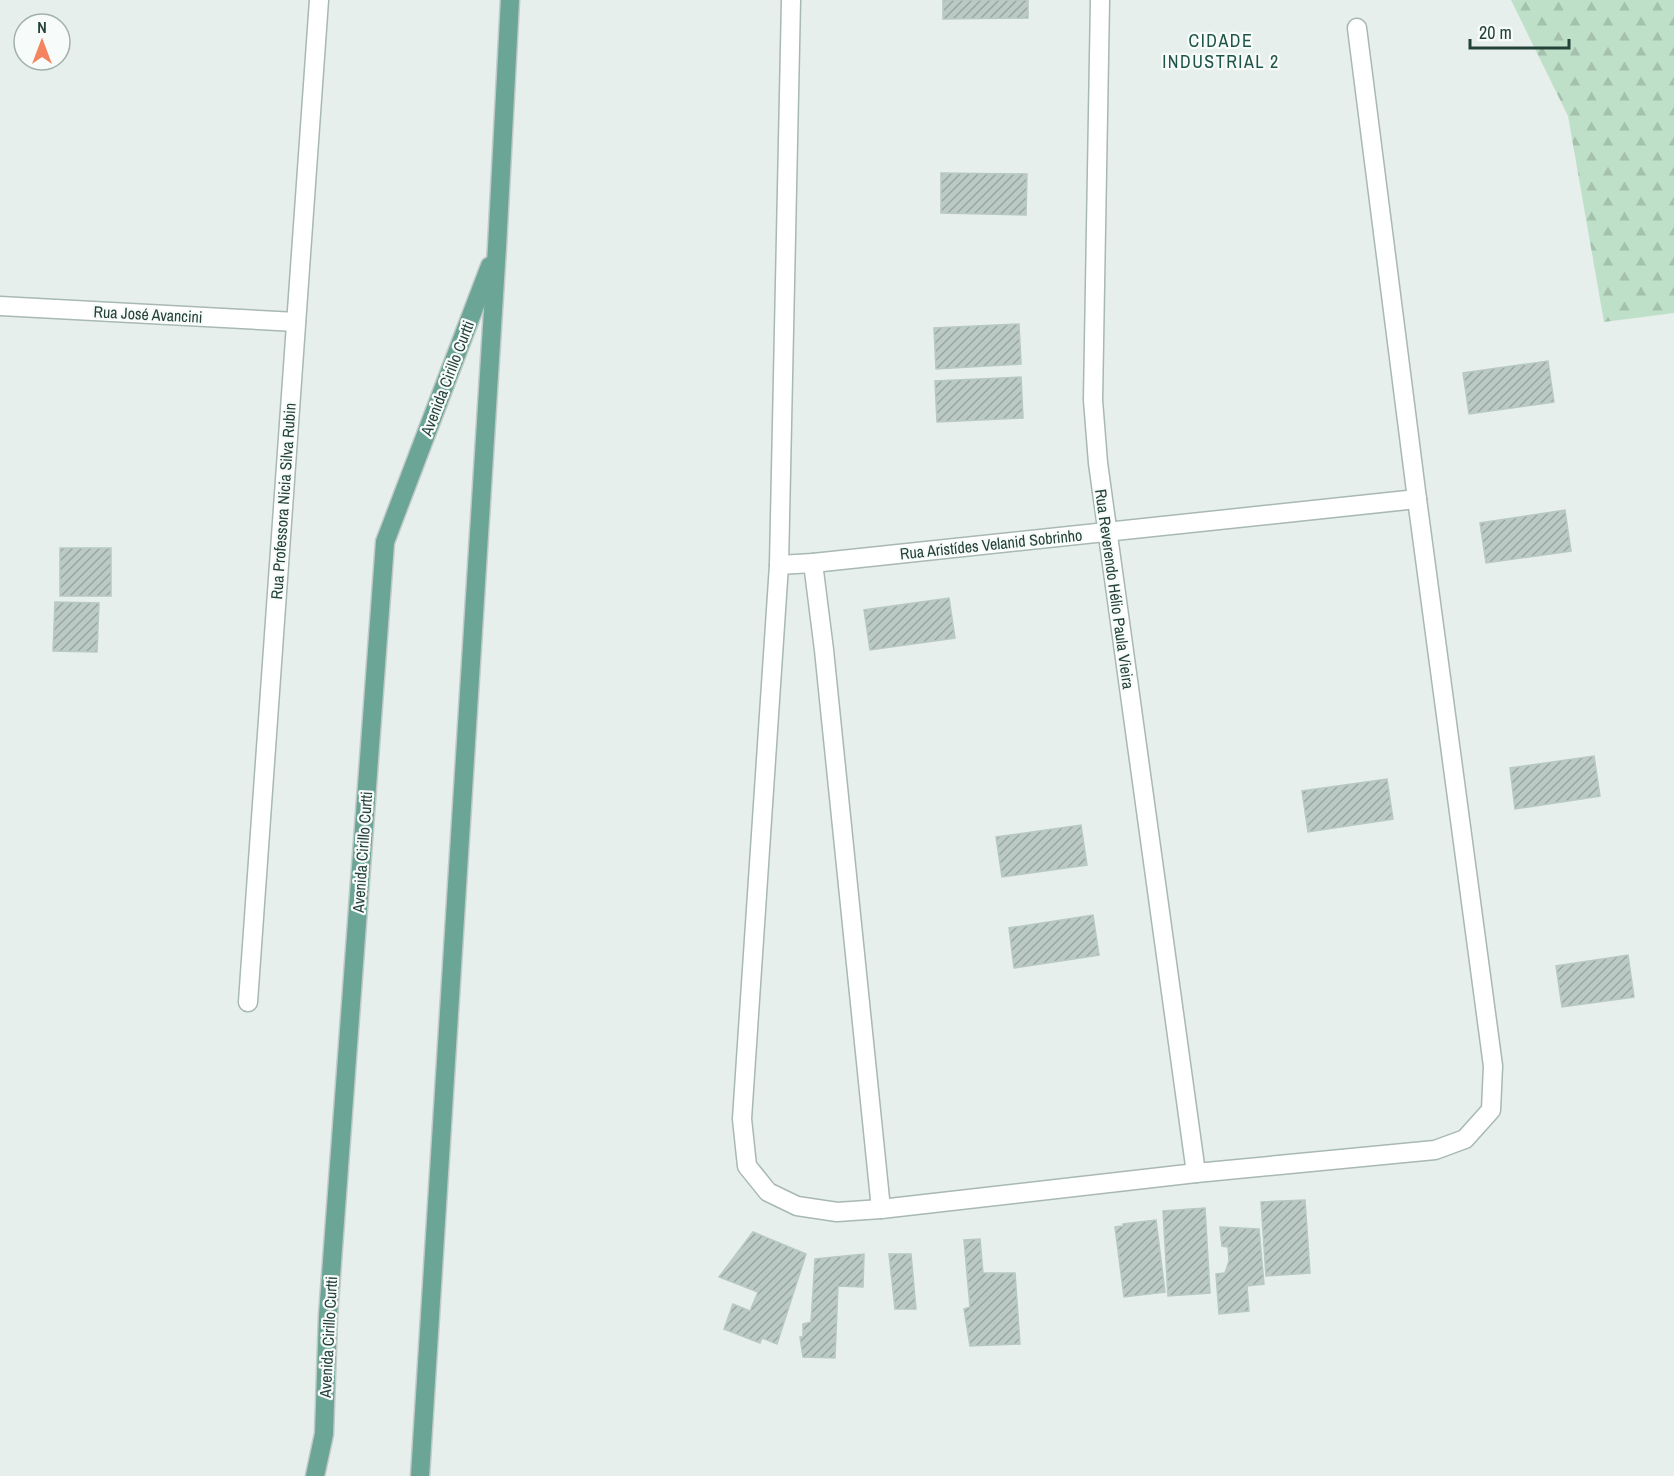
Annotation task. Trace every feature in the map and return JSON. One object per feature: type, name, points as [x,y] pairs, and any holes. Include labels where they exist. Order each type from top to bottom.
[{"type":"main road","name":"Avenida Cirillo Curtti","points":[[420,1476],[497,247],[510,0]]},
{"type":"main road","name":"Avenida Cirillo Curtti","points":[[315,1476],[324,1434],[328,1316],[385,542],[497,247]]},
{"type":"street","name":"Rua Professora Nicia Silva Rubin","points":[[248,1002],[319,0]]},
{"type":"street","points":[[791,0],[779,565],[742,1119],[747,1166],[768,1192],[797,1206],[837,1212],[1435,1150],[1465,1139],[1491,1110],[1493,1066],[1357,28]]},
{"type":"street","name":"Rua Reverendo Hélio Paula Vieira","points":[[1100,0],[1093,400],[1098,463],[1196,1173]]},
{"type":"street","name":"Rua José Avancini","points":[[0,306],[296,322]]},
{"type":"street","name":"Rua Aristídes Velanid Sobrinho","points":[[779,565],[1417,499]]},
{"type":"street","points":[[813,563],[824,650],[881,1209]]},
{"type":"green space","points":[[1511,0],[1674,0],[1674,313],[1604,322],[1568,116]]},
{"type":"building","points":[[943,0],[1028,0],[1028,18],[943,19]]},
{"type":"building","points":[[941,173],[1027,174],[1026,215],[941,213]]},
{"type":"building","points":[[1019,324],[1021,364],[936,369],[934,328]]},
{"type":"building","points":[[1548,361],[1554,402],[1469,414],[1463,373]]},
{"type":"building","points":[[1021,377],[1023,418],[937,422],[935,381]]},
{"type":"building","points":[[1565,510],[1571,551],[1486,563],[1480,523]]},
{"type":"building","points":[[60,548],[111,548],[111,596],[60,596]]},
{"type":"building","points":[[949,598],[955,638],[870,650],[864,610]]},
{"type":"building","points":[[55,602],[99,603],[97,652],[53,651]]},
{"type":"building","points":[[1594,756],[1600,796],[1515,809],[1510,768]]},
{"type":"building","points":[[1387,779],[1393,819],[1308,832],[1302,791]]},
{"type":"building","points":[[1081,825],[1087,865],[1002,877],[996,837]]},
{"type":"building","points":[[1093,915],[1099,955],[1014,968],[1009,928]]},
{"type":"building","points":[[1628,955],[1634,997],[1562,1007],[1556,966]]},
{"type":"building","points":[[1305,1200],[1310,1273],[1266,1276],[1261,1202]]},
{"type":"building","points":[[1205,1208],[1210,1293],[1168,1296],[1163,1211]]},
{"type":"building","points":[[1156,1220],[1165,1292],[1124,1297],[1115,1227]]},
{"type":"building","points":[[1220,1227],[1259,1229],[1264,1284],[1247,1286],[1249,1311],[1219,1314],[1216,1274],[1225,1273],[1229,1261],[1228,1247],[1222,1246]]},
{"type":"building","points":[[753,1232],[806,1254],[777,1344],[762,1338],[760,1343],[724,1329],[733,1304],[750,1311],[758,1292],[719,1277]]},
{"type":"building","points":[[980,1239],[983,1273],[1015,1273],[1020,1344],[970,1346],[964,1309],[970,1307],[964,1240]]},
{"type":"building","points":[[864,1254],[863,1287],[838,1286],[835,1358],[803,1357],[800,1337],[803,1337],[803,1324],[811,1322],[815,1259]]},
{"type":"building","points":[[889,1254],[911,1254],[916,1309],[895,1309]]},
{"type":"district","name":"CIDADE INDUSTRIAL 2","points":[[1221,50]]}]
